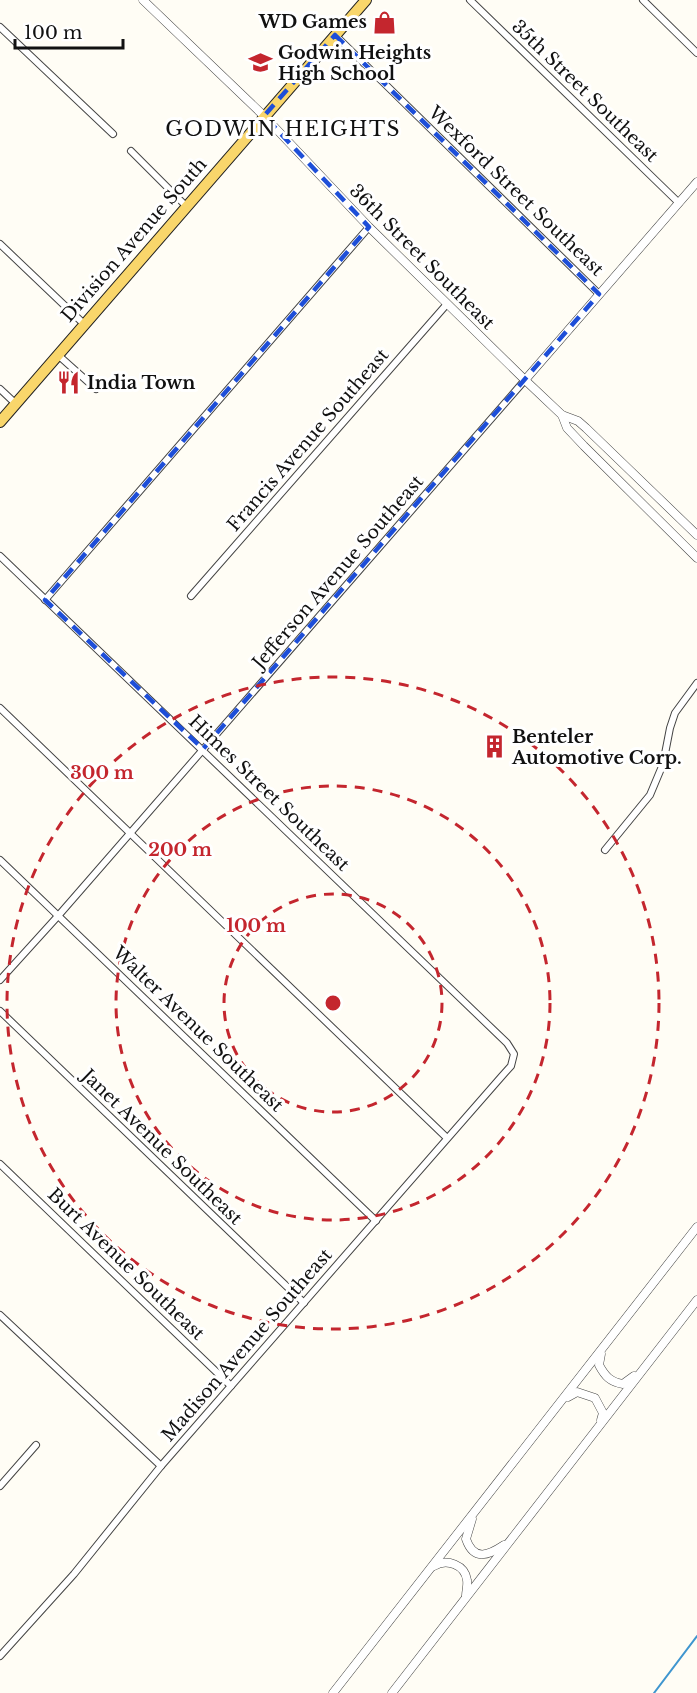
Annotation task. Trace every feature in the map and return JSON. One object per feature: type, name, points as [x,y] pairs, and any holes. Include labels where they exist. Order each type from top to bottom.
[{"type":"main road","name":"Division Avenue South","points":[[0,422],[366,0]]},
{"type":"street","name":"36th Street Southeast","points":[[143,0],[264,116],[369,227],[525,380],[562,415],[578,421],[586,428],[697,535]]},
{"type":"street","name":"35th Street Southeast","points":[[470,0],[678,203]]},
{"type":"street","points":[[643,0],[697,53]]},
{"type":"street","points":[[0,27],[113,134]]},
{"type":"street","name":"Wexford Street Southeast","points":[[335,35],[599,294]]},
{"type":"street","points":[[130,151],[186,206]]},
{"type":"street","name":"Jefferson Avenue Southeast","points":[[0,980],[697,182]]},
{"type":"street","points":[[45,600],[369,227]]},
{"type":"street","points":[[0,244],[84,324]]},
{"type":"street","name":"Francis Avenue Southeast","points":[[191,596],[447,304]]},
{"type":"street","points":[[57,354],[96,389]]},
{"type":"street","points":[[0,389],[16,404]]},
{"type":"street","name":"36th Street Southeast","points":[[562,415],[567,428],[578,440],[697,558]]},
{"type":"street","name":"Himes Street Southeast","points":[[0,556],[507,1043],[514,1054]]},
{"type":"street","points":[[605,850],[650,795],[663,764],[675,713],[697,684]]},
{"type":"street","points":[[0,708],[447,1138]]},
{"type":"street","name":"Walter Avenue Southeast","points":[[0,860],[376,1221]]},
{"type":"street","name":"Janet Avenue Southeast","points":[[0,1011],[304,1303]]},
{"type":"street","name":"Madison Avenue Southeast","points":[[0,1656],[74,1574],[160,1466],[511,1066],[514,1054]]},
{"type":"street","name":"Burt Avenue Southeast","points":[[0,1164],[231,1386]]},
{"type":"street","points":[[333,1693],[697,1229]]},
{"type":"street","points":[[392,1693],[697,1300]]},
{"type":"street","points":[[0,1315],[160,1466]]},
{"type":"street","points":[[602,1350],[599,1365],[606,1376],[614,1382],[623,1384],[642,1371]]},
{"type":"street","points":[[565,1398],[577,1392],[595,1398],[603,1413],[598,1427]]},
{"type":"street","points":[[0,1486],[36,1445]]},
{"type":"street","points":[[475,1512],[466,1539],[471,1549],[485,1555],[490,1554],[511,1539]]},
{"type":"street","points":[[429,1570],[439,1563],[457,1565],[467,1580],[466,1596]]},
{"type":"highlighted area","points":[[335,35],[599,294],[203,749],[45,600],[369,227],[264,116]]},
{"type":"waterway","points":[[654,1693],[697,1636]]},
{"type":"place","name":"WD Games","points":[[385,22]]},
{"type":"place","name":"Godwin Heights High School","points":[[260,63]]},
{"type":"place","name":"India Town","points":[[69,383]]},
{"type":"place","name":"Benteler Automotive Corp.","points":[[494,747]]},
{"type":"district","name":"GODWIN HEIGHTS","points":[[283,129]]}]
